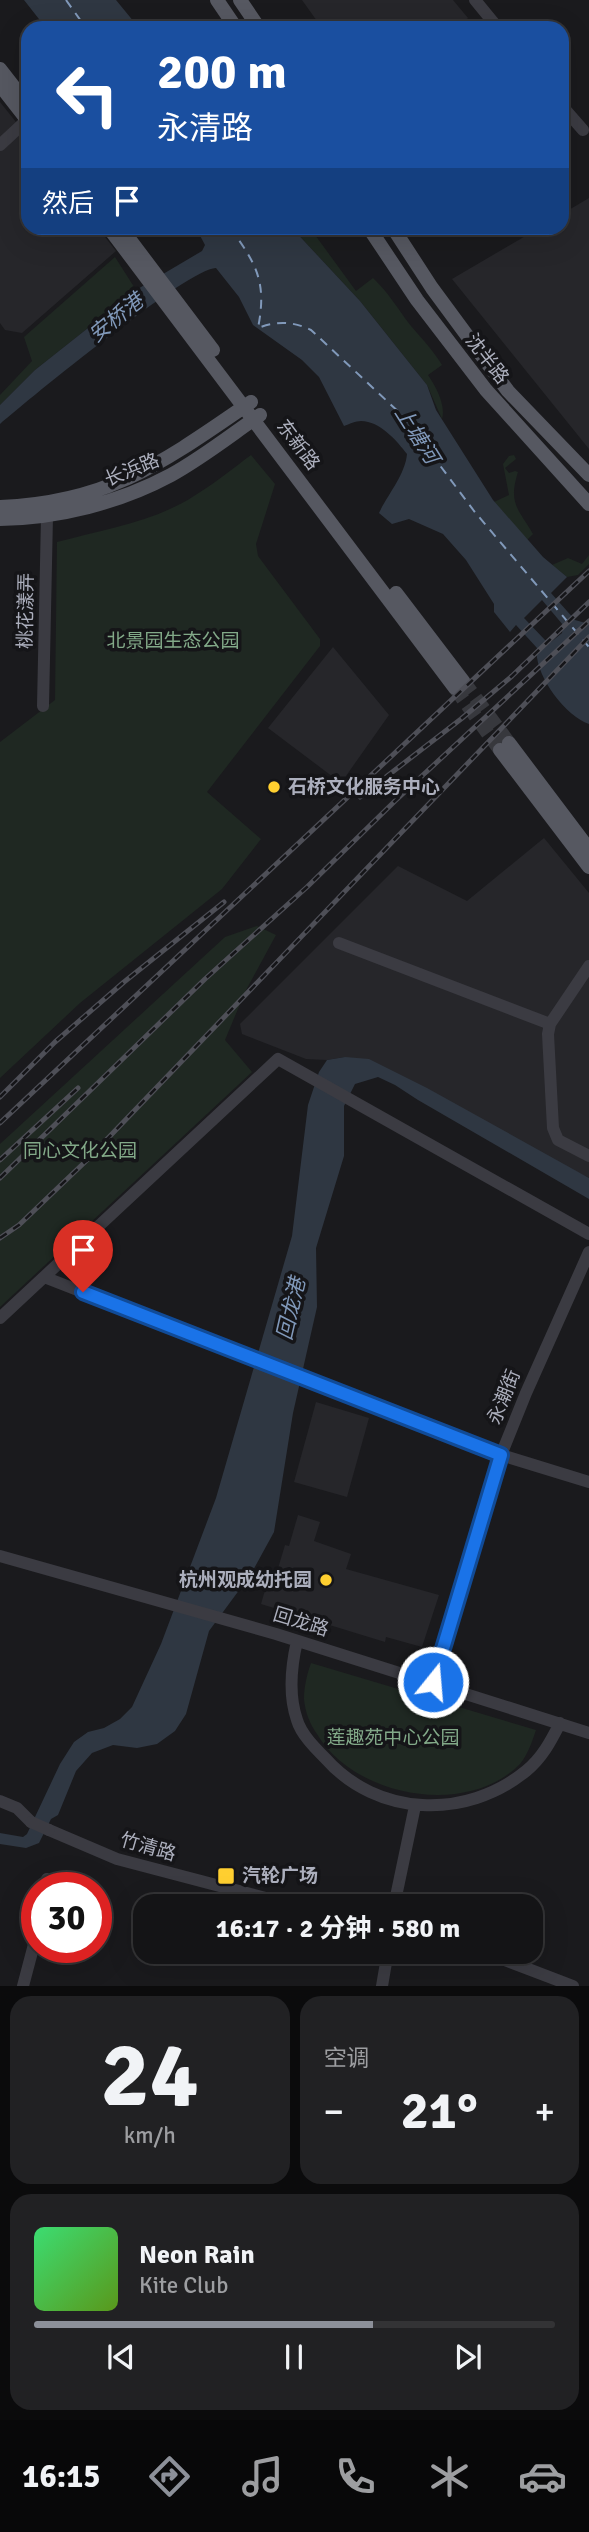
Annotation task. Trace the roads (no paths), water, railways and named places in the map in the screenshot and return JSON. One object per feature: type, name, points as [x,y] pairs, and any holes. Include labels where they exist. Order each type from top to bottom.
[{"type":"main road","points":[[217,0],[231,21]]},
{"type":"main road","points":[[240,0],[254,21]]},
{"type":"main road","points":[[0,69],[21,96]]},
{"type":"main road","points":[[0,85],[21,111]]},
{"type":"main road","name":"东新路","points":[[115,235],[153,277]]},
{"type":"main road","name":"东新路","points":[[126,235],[169,300],[459,684]]},
{"type":"main road","name":"沈半路","points":[[374,235],[417,300],[485,390],[589,504]]},
{"type":"main road","name":"沈半路","points":[[398,235],[432,288],[508,391],[589,475]]},
{"type":"main road","name":"长浜路","points":[[0,508],[63,501],[117,484],[174,455],[248,403]]},
{"type":"main road","name":"长浜路","points":[[0,520],[47,516],[87,508],[151,485],[185,467],[258,416]]},
{"type":"main road","points":[[589,849],[505,747],[589,867]]},
{"type":"street","points":[[475,0],[492,21]]},
{"type":"street","points":[[569,114],[583,130]]},
{"type":"street","points":[[0,145],[21,126]]},
{"type":"street","name":"桃花漾弄","points":[[43,706],[47,516]]},
{"type":"street","points":[[339,943],[550,1024]]},
{"type":"street","points":[[589,966],[550,1024],[548,1034],[553,1128],[558,1140],[589,1156]]},
{"type":"street","points":[[0,1318],[278,1059],[589,1234]]},
{"type":"street","name":"永潮街","points":[[433,1682],[501,1455],[589,1252]]},
{"type":"street","points":[[44,1277],[501,1455],[589,1482]]},
{"type":"street","name":"回龙路","points":[[0,1556],[297,1641],[589,1733]]},
{"type":"street","points":[[297,1641],[292,1661],[291,1690],[297,1721],[334,1769],[372,1794],[415,1806],[457,1804],[483,1796],[527,1770],[546,1749],[560,1723]]},
{"type":"street","name":"竹清路","points":[[0,1801],[17,1808],[31,1822],[117,1859],[250,1894]]},
{"type":"street","points":[[397,1894],[415,1806]]},
{"type":"street","points":[[23,1986],[29,1963]]},
{"type":"street","points":[[382,1986],[386,1964]]},
{"type":"street","points":[[515,1964],[573,1986]]},
{"type":"water","points":[[24,0],[116,0],[133,21],[40,21]]},
{"type":"water","points":[[200,235],[299,235],[360,301],[427,385],[436,410],[493,500],[543,557],[567,577],[551,593],[575,620],[589,624],[589,724],[570,712],[552,692],[540,669],[537,648],[516,625],[510,632],[494,612],[494,604],[466,560],[443,534],[409,519],[392,524],[379,513],[406,462],[407,454],[403,449],[375,424],[361,421],[344,426],[319,377],[302,360],[253,325],[239,297],[216,268],[200,273],[144,310],[0,424],[0,405],[35,370],[136,290],[202,251],[205,245]],"holes":[[[542,600],[563,625],[562,633],[551,642],[545,640],[524,618]]]},
{"type":"water","name":"回龙港","points":[[345,1057],[369,1059],[589,1178],[589,1199],[395,1085],[378,1077],[355,1084],[344,1106],[344,1156],[316,1248],[317,1307],[293,1413],[274,1532],[251,1574],[209,1631],[186,1714],[175,1731],[157,1744],[137,1748],[113,1745],[92,1753],[76,1771],[58,1815],[51,1819],[39,1843],[26,1848],[0,1844],[0,1833],[23,1837],[27,1834],[60,1764],[74,1742],[88,1732],[104,1728],[120,1719],[132,1707],[161,1644],[216,1498],[292,1236],[308,1105],[319,1072],[327,1060]]},
{"type":"tunnel","points":[[463,681],[509,743]]},
{"type":"tunnel","points":[[455,688],[500,750]]},
{"type":"railway","points":[[0,1123],[589,571]]},
{"type":"railway","points":[[360,797],[512,676],[589,602]]},
{"type":"railway","points":[[0,1178],[205,979],[307,887],[395,801],[589,621]]},
{"type":"railway","points":[[0,1238],[19,1225],[87,1160],[589,637]]},
{"type":"railway","points":[[0,1097],[55,1042],[124,982],[224,902]]},
{"type":"railway","points":[[0,1160],[78,1088]]},
{"type":"place","name":"石桥文化服务中心","points":[[274,787]]},
{"type":"place","name":"杭州观成幼托园","points":[[326,1580]]},
{"type":"place","name":"汽轮广场","points":[[226,1876]]},
{"type":"water label","name":"安桥港","points":[[116,318]]},
{"type":"water label","name":"上塘河","points":[[417,435]]},
{"type":"park label","name":"北景园生态公园","points":[[173,641]]},
{"type":"park label","name":"同心文化公园","points":[[80,1151]]},
{"type":"park label","name":"莲趣苑中心公园","points":[[393,1738]]}]
